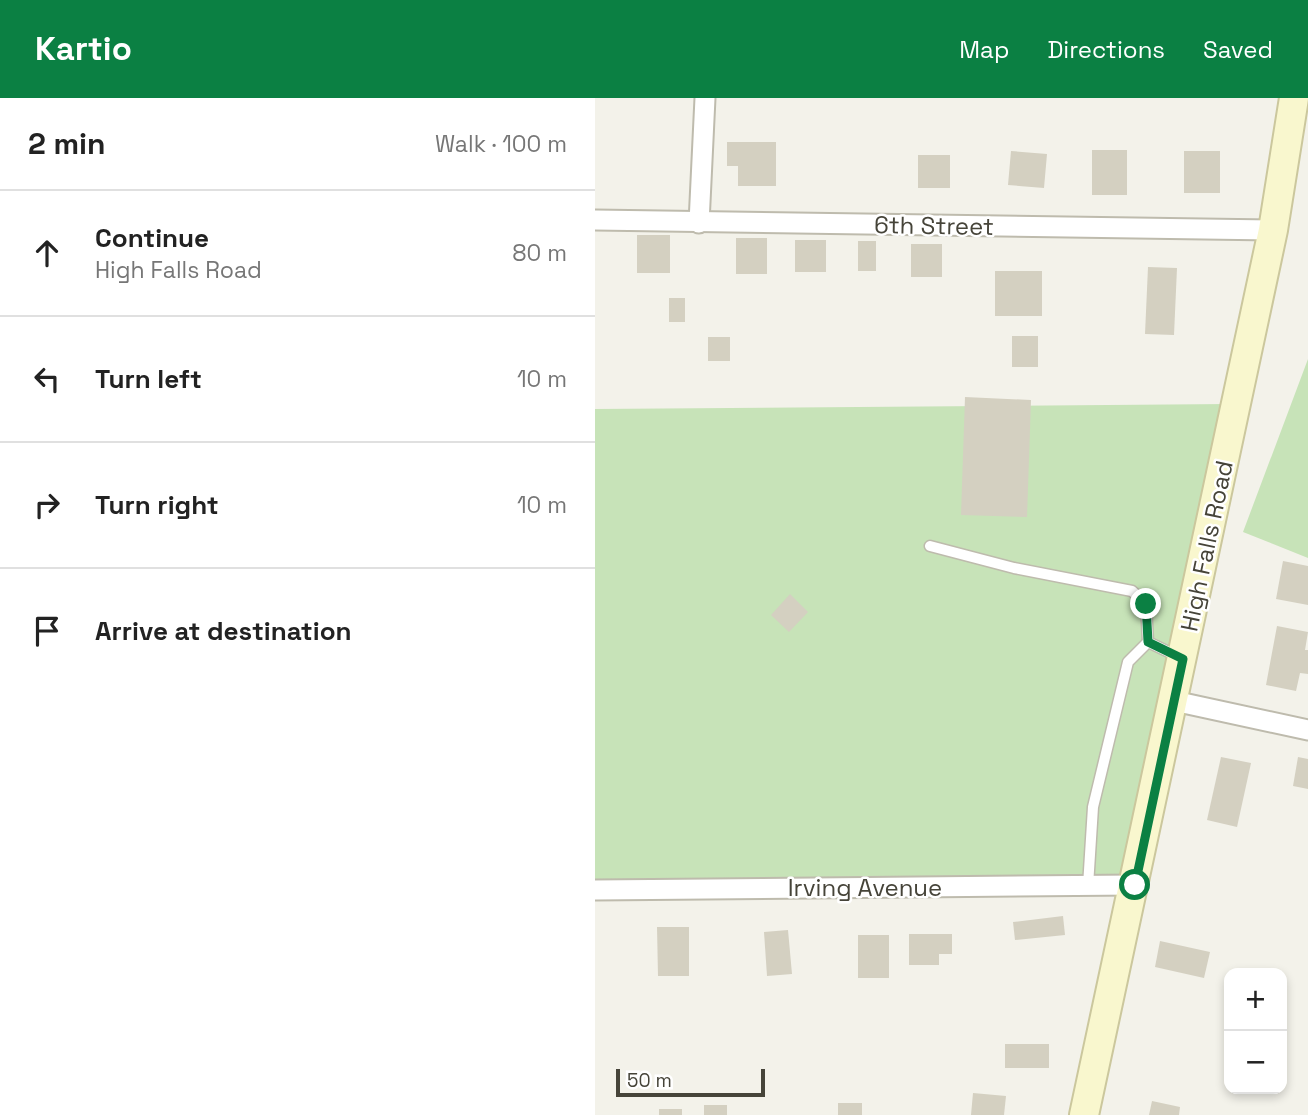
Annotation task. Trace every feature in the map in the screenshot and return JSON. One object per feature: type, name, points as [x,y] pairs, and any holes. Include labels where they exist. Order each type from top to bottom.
[{"type":"street","points":[[699,223],[705,98]]},
{"type":"street","name":"High Falls Road","points":[[1084,1115],[1273,230],[1294,98]]},
{"type":"street","name":"6th Street","points":[[595,220],[1273,230]]},
{"type":"street","points":[[1174,701],[1308,730]]},
{"type":"street","name":"Irving Avenue","points":[[595,890],[1135,885]]},
{"type":"lane","points":[[930,547],[1014,568],[1132,591],[1146,604],[1148,642],[1128,662],[1093,807],[1088,886]]},
{"type":"lane","points":[[1148,642],[1183,659]]},
{"type":"green space","points":[[1308,359],[1308,558],[1243,532]]},
{"type":"green space","points":[[1229,404],[1128,882],[595,890],[595,409]]},
{"type":"building","points":[[727,142],[776,142],[776,186],[738,186],[738,166],[727,166]]},
{"type":"building","points":[[1092,150],[1127,150],[1127,195],[1092,195]]},
{"type":"building","points":[[1011,151],[1047,154],[1044,188],[1008,185]]},
{"type":"building","points":[[1184,151],[1220,151],[1220,193],[1184,193]]},
{"type":"building","points":[[918,155],[950,155],[950,188],[918,188]]},
{"type":"building","points":[[637,235],[670,235],[670,273],[637,273]]},
{"type":"building","points":[[736,238],[767,238],[767,274],[736,274]]},
{"type":"building","points":[[795,240],[826,240],[826,272],[795,272]]},
{"type":"building","points":[[858,241],[876,241],[876,271],[858,271]]},
{"type":"building","points":[[911,244],[942,244],[942,277],[911,277]]},
{"type":"building","points":[[1148,267],[1177,268],[1174,335],[1145,334]]},
{"type":"building","points":[[995,271],[1042,271],[1042,316],[995,316]]},
{"type":"building","points":[[669,298],[685,298],[685,322],[669,322]]},
{"type":"building","points":[[1012,336],[1038,336],[1038,367],[1012,367]]},
{"type":"building","points":[[708,337],[730,337],[730,361],[708,361]]},
{"type":"building","points":[[965,397],[1031,400],[1027,517],[961,515]]},
{"type":"building","points":[[1283,561],[1308,566],[1308,605],[1276,599]]},
{"type":"building","points":[[790,594],[808,612],[789,632],[771,615]]},
{"type":"building","points":[[1277,626],[1308,632],[1305,650],[1308,650],[1308,674],[1300,673],[1296,691],[1266,685]]},
{"type":"building","points":[[1221,757],[1251,763],[1237,827],[1207,820]]},
{"type":"building","points":[[1298,757],[1308,759],[1308,789],[1293,786]]},
{"type":"building","points":[[1063,916],[1065,935],[1015,940],[1013,922]]},
{"type":"building","points":[[657,927],[689,927],[689,976],[658,976]]},
{"type":"building","points":[[788,930],[792,974],[767,976],[764,932]]},
{"type":"building","points":[[909,934],[952,934],[952,954],[939,954],[939,965],[909,965]]},
{"type":"building","points":[[858,935],[889,935],[889,978],[858,978]]},
{"type":"building","points":[[1160,941],[1210,952],[1204,978],[1155,967]]},
{"type":"building","points":[[1005,1044],[1049,1044],[1049,1068],[1005,1068]]},
{"type":"building","points":[[973,1093],[1006,1096],[1004,1115],[971,1115]]},
{"type":"building","points":[[1152,1101],[1180,1107],[1179,1115],[1149,1115]]},
{"type":"building","points":[[838,1103],[862,1103],[862,1115],[838,1115]]},
{"type":"building","points":[[704,1105],[727,1105],[727,1115],[704,1115]]},
{"type":"building","points":[[659,1109],[682,1109],[682,1115],[659,1115]]},
{"type":"route","points":[[1135,885],[1183,659],[1148,642],[1146,604]]}]
